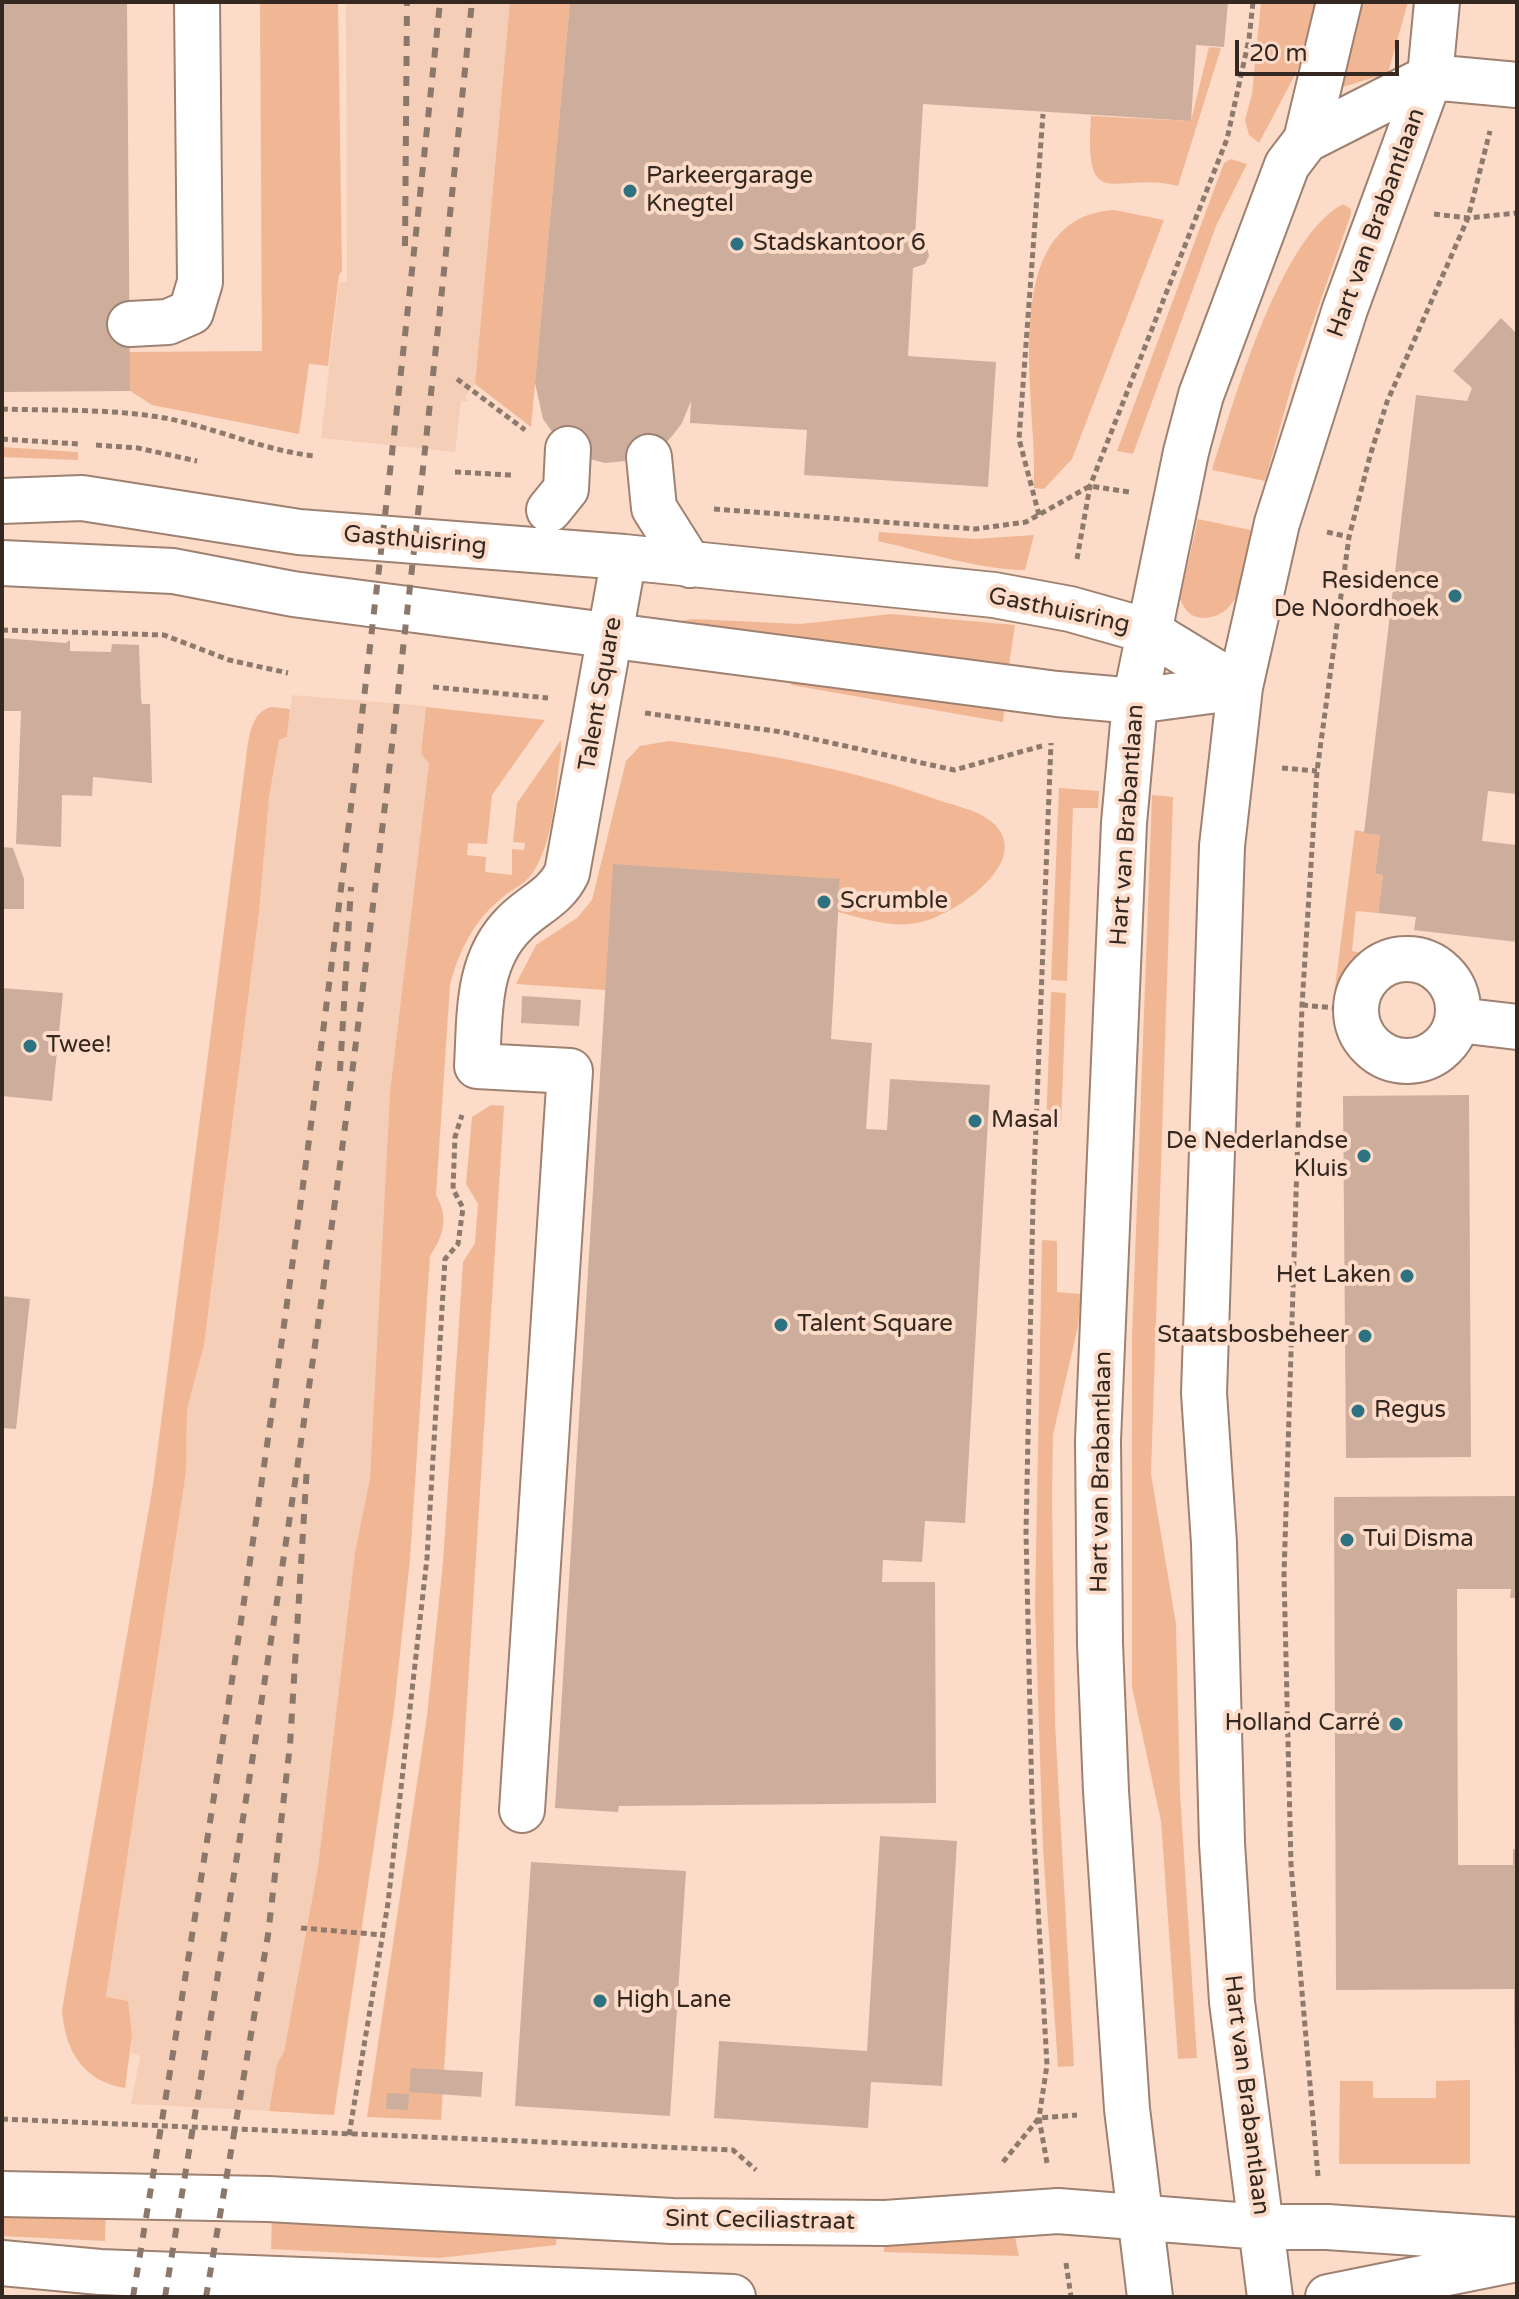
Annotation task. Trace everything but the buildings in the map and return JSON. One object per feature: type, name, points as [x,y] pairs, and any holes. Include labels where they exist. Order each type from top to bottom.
[{"type":"street","points":[[130,324],[168,322],[191,312],[200,282],[197,2]]},
{"type":"street","points":[[1306,140],[1339,2]]},
{"type":"street","points":[[1437,2],[1430,77],[1517,85]]},
{"type":"street","name":"Hart van Brabantlaan","points":[[1150,2297],[1127,2109],[1106,1791],[1098,1440],[1124,823],[1135,701],[1174,500],[1201,395],[1287,165],[1306,140],[1430,77]]},
{"type":"street","name":"Hart van Brabantlaan","points":[[1270,2297],[1242,2104],[1232,2002],[1219,1751],[1214,1543],[1204,1393],[1222,846],[1240,687],[1277,523],[1345,309],[1430,77]]},
{"type":"street","points":[[537,493],[566,489],[549,441]]},
{"type":"street","points":[[649,457],[654,508],[690,565]]},
{"type":"street","name":"Gasthuisring","points":[[2,501],[82,498],[299,532],[624,557],[994,595],[1070,609],[1148,631],[1240,687]]},
{"type":"street","name":"Talent Square","points":[[477,1066],[482,987],[490,959],[515,922],[557,892],[567,873],[600,706],[624,557]]},
{"type":"street","points":[[2,563],[173,571],[293,594],[1135,701],[1240,687]]},
{"type":"street","points":[[1416,959],[1435,967],[1450,981],[1457,1000],[1458,1020],[1449,1040],[1434,1054],[1413,1062],[1392,1060],[1373,1049],[1362,1035],[1357,1010],[1357,999],[1365,982],[1377,968],[1396,960],[1416,959]]},
{"type":"street","points":[[1458,1020],[1517,1027]]},
{"type":"street","points":[[477,1066],[570,1071],[522,1810]]},
{"type":"street","name":"Sint Ceciliastraat","points":[[2,2194],[268,2199],[672,2221],[885,2223],[1058,2211],[1262,2227],[1327,2227],[1517,2240]]},
{"type":"street","points":[[1328,2297],[1517,2259]]},
{"type":"street","points":[[2,2263],[100,2272],[733,2297]]},
{"type":"path","points":[[654,508],[709,508],[975,529],[1026,522],[1090,486],[1227,139],[1249,39],[1253,2]]},
{"type":"path","points":[[1039,515],[1019,439],[1043,114]]},
{"type":"path","points":[[1327,2227],[1309,2098],[1291,1865],[1285,1720],[1284,1575],[1302,1005],[1317,771],[1349,537],[1387,402],[1468,218],[1517,213]]},
{"type":"path","points":[[457,379],[549,441]]},
{"type":"path","points":[[2,409],[145,415],[179,421],[273,449],[315,456]]},
{"type":"path","points":[[455,472],[537,493]]},
{"type":"path","points":[[2,630],[164,635],[229,660],[288,673]]},
{"type":"path","points":[[433,687],[600,706],[782,732],[954,770],[1051,744],[1026,1415],[1026,1662],[1047,2065],[1039,2118]]},
{"type":"path","points":[[1302,1005],[1357,1010]]},
{"type":"path","points":[[349,2135],[383,1935],[427,1558],[445,1259],[458,1244],[463,1208],[453,1189],[455,1137],[477,1066]]},
{"type":"path","points":[[301,1928],[383,1935]]},
{"type":"path","points":[[2,2119],[733,2150],[757,2171]]},
{"type":"shaded area","points":[[260,2],[338,2],[342,271],[328,366],[309,364],[299,434],[152,405],[129,390],[129,352],[262,351]]},
{"type":"shaded area","points":[[346,2],[510,2],[475,384],[465,397],[469,401],[461,401],[455,452],[321,438],[339,282],[347,282]]},
{"type":"shaded area","points":[[510,2],[570,2],[531,427],[475,384]]},
{"type":"shaded area","points":[[1261,2],[1322,2],[1298,69],[1259,143],[1249,135],[1245,120],[1252,94]]},
{"type":"shaded area","points":[[1356,2],[1408,2],[1388,73],[1343,87],[1339,85]]},
{"type":"shaded area","points":[[1209,47],[1221,48],[1178,186],[1108,183],[1099,179],[1093,168],[1090,148],[1091,116],[1191,121]]},
{"type":"shaded area","points":[[1231,159],[1247,164],[1216,226],[1133,454],[1117,451],[1224,163]]},
{"type":"shaded area","points":[[1343,204],[1351,209],[1351,214],[1296,370],[1265,481],[1212,470],[1246,365],[1279,285],[1320,222]]},
{"type":"shaded area","points":[[1114,210],[1164,220],[1072,459],[1044,489],[1034,488],[1030,323],[1036,281],[1050,246],[1075,221]]},
{"type":"shaded area","points":[[2,447],[78,452],[78,460],[2,457]]},
{"type":"shaded area","points":[[1198,519],[1255,531],[1246,572],[1235,598],[1227,609],[1203,618],[1188,612],[1180,599]]},
{"type":"shaded area","points":[[879,532],[975,539],[1034,535],[1025,570],[969,563],[878,541]]},
{"type":"shaded area","points":[[891,614],[1015,625],[1008,671],[673,622],[693,619],[800,624]]},
{"type":"shaded area","points":[[793,676],[1005,702],[1003,722],[791,685]]},
{"type":"shaded area","points":[[292,695],[426,706],[421,752],[429,764],[427,787],[390,1092],[370,1478],[355,1552],[318,1867],[284,2052],[277,2064],[269,2111],[131,2104],[140,2056],[131,2053],[132,2036],[106,1998],[186,1472],[187,1409],[204,1345],[259,913],[269,798],[279,740],[287,737]]},
{"type":"shaded area","points":[[271,707],[290,709],[287,737],[279,740],[269,798],[259,913],[204,1345],[187,1409],[186,1472],[106,1997],[128,2001],[132,2036],[125,2088],[98,2079],[79,2062],[67,2038],[62,2010],[153,1485],[248,745],[257,717]]},
{"type":"shaded area","points":[[426,707],[545,720],[492,795],[487,844],[468,843],[467,855],[486,857],[485,872],[512,875],[512,849],[524,850],[525,843],[513,842],[517,803],[561,740],[561,750],[553,811],[542,856],[528,878],[493,906],[476,925],[463,948],[450,985],[436,1195],[444,1219],[439,1240],[430,1256],[410,1559],[394,1710],[334,2115],[269,2111],[277,2064],[284,2052],[318,1867],[355,1552],[370,1478],[390,1092],[429,764],[421,753]]},
{"type":"shaded area","points":[[669,741],[841,771],[961,807],[992,822],[1003,837],[1004,853],[998,868],[970,897],[936,917],[911,924],[880,922],[838,912],[840,880],[614,865],[606,990],[516,984],[536,945],[577,918],[592,900],[626,761],[640,746]]},
{"type":"shaded area","points":[[1059,788],[1099,791],[1098,808],[1073,808],[1067,981],[1051,980]]},
{"type":"shaded area","points":[[1152,795],[1173,797],[1151,1474],[1176,1624],[1180,1793],[1197,2058],[1178,2059],[1161,1821],[1132,1687],[1132,1338]]},
{"type":"shaded area","points":[[1355,830],[1380,835],[1375,874],[1383,875],[1378,913],[1356,911],[1352,951],[1371,955],[1354,970],[1343,989],[1335,988]]},
{"type":"shaded area","points":[[1051,992],[1066,993],[1061,1127],[1046,1127]]},
{"type":"shaded area","points":[[491,1105],[504,1106],[441,2120],[367,2117],[427,1716],[443,1562],[463,1262],[475,1243],[478,1204],[466,1184],[472,1117]]},
{"type":"shaded area","points":[[1042,1240],[1057,1241],[1057,1292],[1081,1294],[1078,1326],[1053,1435],[1055,1723],[1074,2066],[1058,2067],[1043,1849],[1035,1606]]},
{"type":"shaded area","points":[[1470,2080],[1470,2164],[1339,2164],[1340,2081],[1373,2081],[1373,2098],[1436,2098],[1436,2081]]},
{"type":"shaded area","points":[[2,2203],[106,2208],[105,2241],[2,2236]]},
{"type":"shaded area","points":[[272,2217],[557,2231],[556,2245],[439,2258],[271,2249]]},
{"type":"shaded area","points":[[1015,2237],[1019,2256],[884,2252],[884,2238]]},
{"type":"railway","points":[[405,246],[407,2]]},
{"type":"railway","points":[[133,2297],[233,1672],[310,1135],[370,650],[440,2]]},
{"type":"railway","points":[[165,2297],[263,1694],[340,1165],[401,668],[472,2]]},
{"type":"railway","points":[[340,1071],[351,887]]},
{"type":"railway","points":[[206,2297],[268,1935],[290,1745],[307,1466]]},
{"type":"place","name":"Parkeergarage Knegtel","points":[[630,191]]},
{"type":"place","name":"Stadskantoor 6","points":[[737,244]]},
{"type":"place","name":"Residence De Noordhoek","points":[[1455,596]]},
{"type":"place","name":"Scrumble","points":[[824,902]]},
{"type":"place","name":"Twee!","points":[[30,1046]]},
{"type":"place","name":"Masal","points":[[975,1121]]},
{"type":"place","name":"De Nederlandse Kluis","points":[[1364,1156]]},
{"type":"place","name":"Het Laken","points":[[1407,1276]]},
{"type":"place","name":"Talent Square","points":[[781,1325]]},
{"type":"place","name":"Staatsbosbeheer","points":[[1365,1336]]},
{"type":"place","name":"Regus","points":[[1358,1411]]},
{"type":"place","name":"Tui Disma","points":[[1347,1540]]},
{"type":"place","name":"Holland Carré","points":[[1396,1724]]},
{"type":"place","name":"High Lane","points":[[600,2001]]}]
